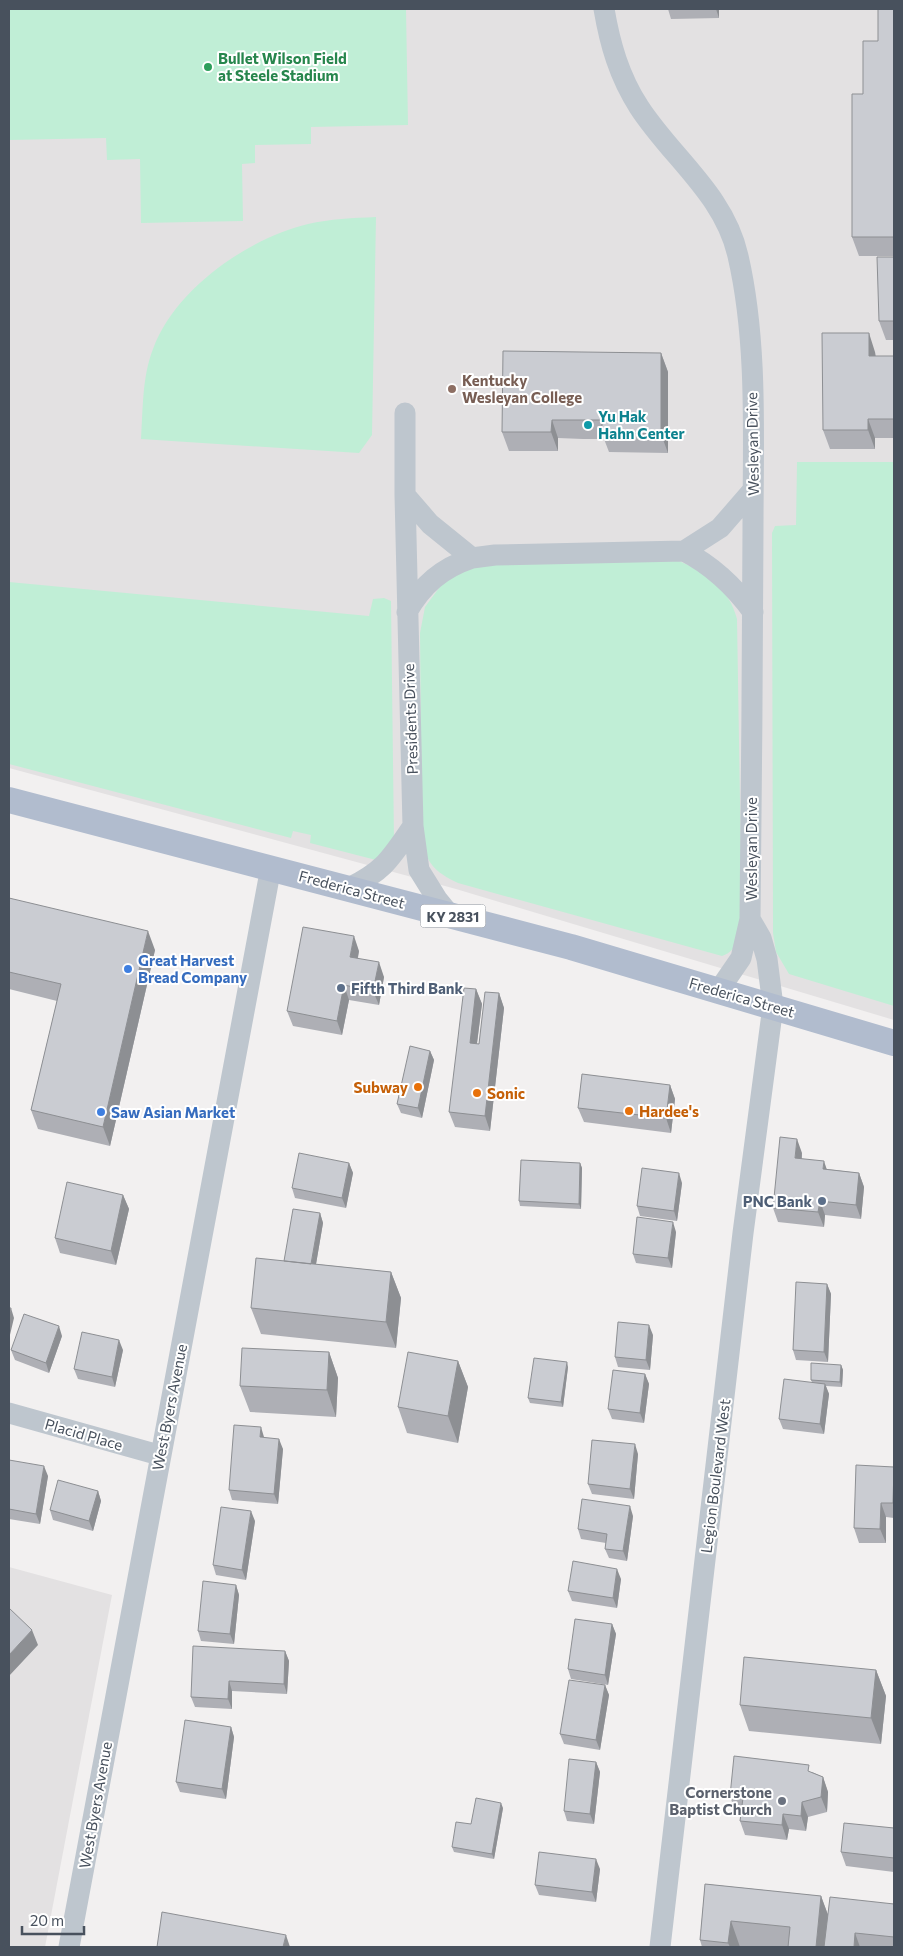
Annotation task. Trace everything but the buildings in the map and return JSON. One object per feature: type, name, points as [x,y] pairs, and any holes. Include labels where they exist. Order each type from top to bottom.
[{"type":"main road","name":"Frederica Street","points":[[9,800],[450,915],[719,990],[894,1043]]},
{"type":"street","name":"Wesleyan Drive","points":[[604,9],[610,44],[622,77],[640,108],[708,191],[726,222],[738,255],[751,333],[753,612],[750,919],[741,958],[719,990]]},
{"type":"street","name":"Presidents Drive","points":[[405,413],[407,612],[413,826],[419,870],[436,900],[450,915]]},
{"type":"street","points":[[407,612],[416,595],[433,578],[454,564],[472,558],[495,555],[684,550],[720,528],[753,490]]},
{"type":"street","points":[[405,495],[430,524],[472,558]]},
{"type":"street","points":[[684,550],[720,573],[739,593],[753,612]]},
{"type":"street","points":[[349,888],[372,876],[385,866],[413,826]]},
{"type":"street","name":"West Byers Avenue","points":[[69,1947],[159,1455],[271,867]]},
{"type":"street","name":"Wesleyan Drive","points":[[750,919],[761,938],[767,959],[773,1006]]},
{"type":"street","name":"Legion Boulevard West","points":[[660,1947],[743,1233],[773,1006]]},
{"type":"street","name":"Placid Place","points":[[9,1413],[159,1455]]},
{"type":"shaded area","name":"Kentucky Wesleyan College","points":[[9,9],[894,9],[894,1020],[456,889],[9,768]]},
{"type":"shaded area","points":[[9,1567],[112,1595],[45,1947],[9,1947]]},
{"type":"green space","name":"Bullet Wilson Field at Steele Stadium","points":[[9,9],[406,9],[408,125],[311,127],[311,144],[255,145],[255,163],[242,164],[243,221],[141,223],[140,159],[107,160],[106,138],[9,140]]},
{"type":"green space","points":[[376,217],[372,435],[359,453],[141,439],[145,382],[149,360],[163,327],[178,306],[196,287],[238,254],[261,241],[285,231],[325,221]]},
{"type":"green space","points":[[797,462],[894,462],[894,1006],[789,974],[776,952],[773,933],[772,533],[775,526],[796,525]]},
{"type":"green space","points":[[679,561],[689,565],[716,583],[729,599],[737,619],[742,921],[735,946],[722,956],[458,883],[443,875],[432,866],[423,845],[422,836],[420,633],[425,607],[445,580],[480,564]]},
{"type":"green space","points":[[9,582],[369,616],[373,599],[384,598],[391,601],[394,841],[376,860],[310,843],[311,835],[293,831],[291,838],[9,764]]},
{"type":"place","name":"Bullet Wilson Field at Steele Stadium","points":[[208,67]]},
{"type":"place","name":"Kentucky Wesleyan College","points":[[452,389]]},
{"type":"place","name":"Yu Hak Hahn Center","points":[[588,425]]},
{"type":"place","name":"Great Harvest Bread Company","points":[[128,969]]},
{"type":"place","name":"Fifth Third Bank","points":[[341,988]]},
{"type":"place","name":"Subway","points":[[418,1087]]},
{"type":"place","name":"Sonic","points":[[477,1093]]},
{"type":"place","name":"Hardee's","points":[[629,1111]]},
{"type":"place","name":"Saw Asian Market","points":[[101,1112]]},
{"type":"place","name":"PNC Bank","points":[[822,1201]]},
{"type":"place","name":"Cornerstone Baptist Church","points":[[782,1801]]}]
